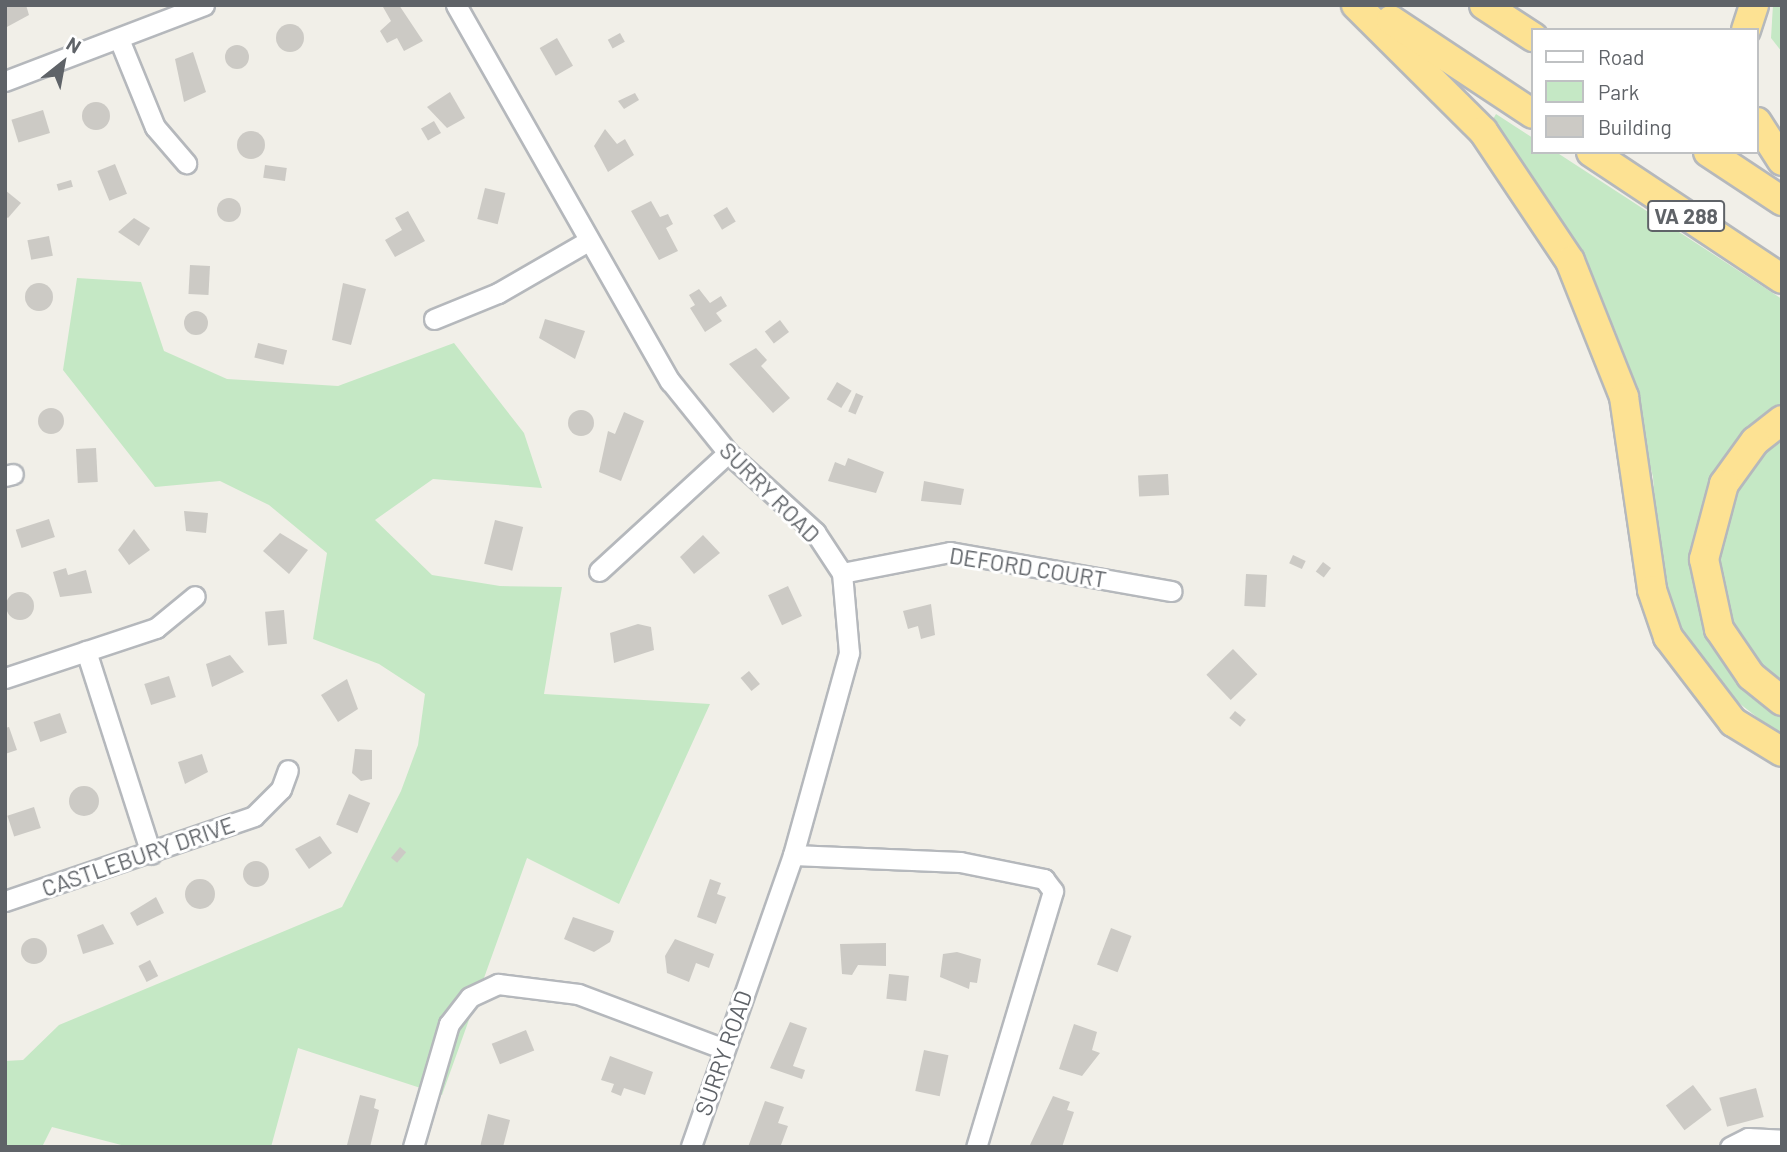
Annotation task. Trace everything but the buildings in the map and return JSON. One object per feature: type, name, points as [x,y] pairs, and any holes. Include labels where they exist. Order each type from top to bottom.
[{"type":"highway","points":[[1356,5],[1483,131],[1570,261],[1624,397],[1652,590],[1668,637],[1733,722],[1782,752]]},
{"type":"highway","points":[[1368,5],[1532,113]]},
{"type":"highway","points":[[1484,5],[1532,36]]},
{"type":"highway","points":[[1747,28],[1754,5]]},
{"type":"highway","points":[[1759,125],[1782,162]]},
{"type":"highway","name":"VA 288","points":[[1594,154],[1782,279]]},
{"type":"highway","name":"VA 288","points":[[1711,154],[1782,201]]},
{"type":"highway","points":[[1782,420],[1755,441],[1724,484],[1704,559],[1724,638],[1751,676],[1782,701]]},
{"type":"street","points":[[5,81],[204,5]]},
{"type":"street","name":"SURRY ROAD","points":[[456,5],[670,382],[728,453],[815,532],[842,573],[849,653],[793,855],[691,1147]]},
{"type":"street","points":[[118,38],[155,127],[186,163]]},
{"type":"street","points":[[434,318],[498,293],[588,241]]},
{"type":"street","points":[[599,571],[728,453]]},
{"type":"street","name":"DEFORD COURT","points":[[842,573],[950,552],[1172,591]]},
{"type":"street","points":[[5,678],[171,620],[195,596]]},
{"type":"street","points":[[86,651],[151,854]]},
{"type":"street","name":"CASTLEBURY DRIVE","points":[[5,901],[151,854],[254,817],[281,789],[288,770]]},
{"type":"street","points":[[793,855],[960,862],[1044,879],[1053,891],[1050,915],[976,1147]]},
{"type":"street","points":[[413,1147],[449,1024],[470,997],[498,984],[578,994],[724,1049]]},
{"type":"street","points":[[1730,1147],[1748,1138],[1782,1140]]},
{"type":"green space","points":[[1773,5],[1782,5],[1782,52],[1771,38]]},
{"type":"green space","points":[[1496,114],[1532,137],[1532,154],[1559,154],[1782,299],[1782,412],[1710,499],[1704,498],[1692,551],[1762,702],[1782,716],[1782,737],[1720,688],[1678,623],[1660,568],[1653,477],[1616,332],[1556,211],[1492,121]]},
{"type":"green space","points":[[77,278],[141,282],[164,351],[227,379],[338,386],[454,343],[524,433],[542,488],[433,479],[375,520],[432,575],[500,586],[562,587],[544,694],[710,704],[619,904],[527,858],[442,1095],[298,1048],[271,1147],[129,1147],[52,1127],[42,1147],[5,1147],[5,1061],[23,1060],[59,1025],[342,907],[401,791],[418,745],[425,694],[379,664],[313,639],[327,553],[269,505],[220,481],[155,487],[63,370]]},
{"type":"green space","points":[[1777,439],[1782,440],[1782,682],[1749,654],[1730,618],[1716,554],[1736,484]]}]
